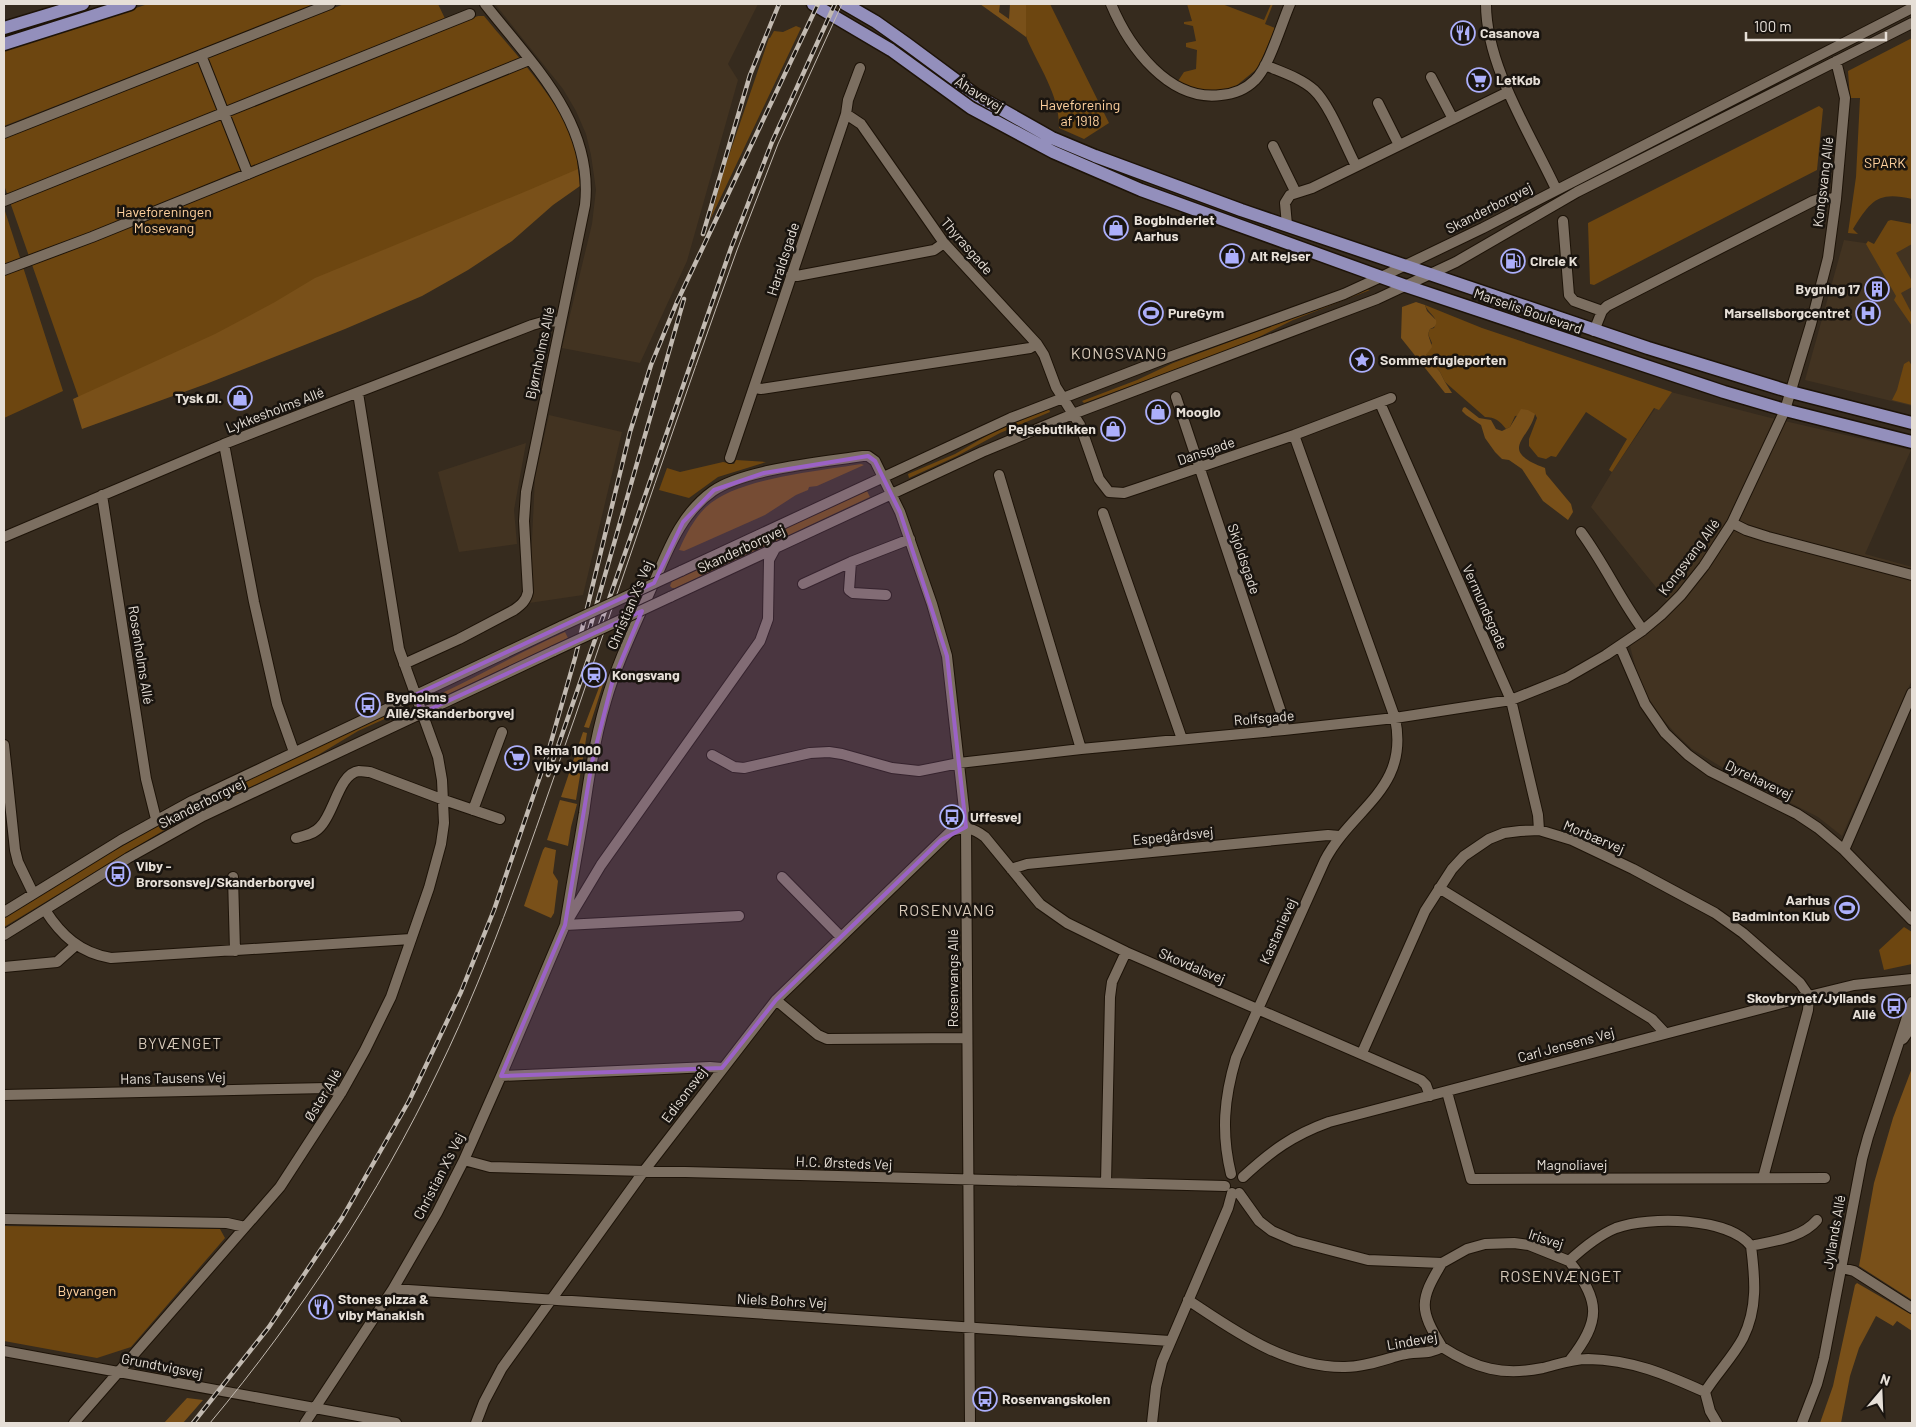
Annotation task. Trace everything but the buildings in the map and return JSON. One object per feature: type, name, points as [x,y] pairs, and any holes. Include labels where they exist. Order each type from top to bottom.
[{"type":"main road","points":[[4,28],[83,4]]},
{"type":"main road","points":[[4,44],[130,4]]},
{"type":"main road","name":"Åhavevej","points":[[813,4],[891,50],[971,108],[1052,152],[1141,190]]},
{"type":"main road","name":"Åhavevej","points":[[845,4],[876,22],[976,96],[1001,111],[1052,138],[1146,175]]},
{"type":"main road","name":"Marselis Boulevard","points":[[1146,175],[1594,331],[1791,392],[1912,423]]},
{"type":"main road","name":"Marselis Boulevard","points":[[1141,190],[1406,286],[1706,387],[1785,410],[1912,442]]},
{"type":"street","points":[[4,133],[330,4]]},
{"type":"street","name":"Bjørnholms Allé","points":[[404,664],[459,639],[514,610],[526,598],[528,592],[524,521],[526,492],[585,204],[587,176],[581,146],[569,116],[556,95],[486,4]]},
{"type":"street","points":[[1111,4],[1136,48],[1165,78],[1180,88],[1198,95],[1214,96],[1229,94],[1245,88],[1257,79],[1265,65],[1290,4]]},
{"type":"street","points":[[1486,4],[1491,47],[1508,92],[1556,189]]},
{"type":"street","name":"Skanderborgvej","points":[[4,912],[156,819],[294,752],[882,476],[1011,418],[1063,397],[1344,294],[1405,266],[1912,8]]},
{"type":"street","points":[[4,201],[470,14]]},
{"type":"street","name":"Skanderborgvej","points":[[4,935],[128,858],[203,816],[777,546],[982,452],[1073,414],[1267,342],[1406,286],[1456,262],[1577,192],[1912,23]]},
{"type":"street","points":[[201,55],[248,174]]},
{"type":"street","points":[[4,270],[92,237],[529,60]]},
{"type":"street","name":"Kongsvang Allé","points":[[1566,678],[1643,630],[1681,594],[1704,566],[1732,523],[1785,410],[1811,324],[1828,258],[1836,199],[1845,98],[1836,61]]},
{"type":"street","points":[[1265,65],[1314,90],[1323,101],[1356,166]]},
{"type":"street","name":"Haraldsgade","points":[[730,458],[755,388],[860,68]]},
{"type":"street","points":[[1432,77],[1453,119]]},
{"type":"street","points":[[1287,225],[1285,203],[1290,194],[1312,188],[1508,92]]},
{"type":"street","points":[[1378,103],[1399,145]]},
{"type":"street","name":"Thyrasgade","points":[[846,114],[860,124],[944,243],[1037,344],[1044,355],[1056,387],[1063,397]]},
{"type":"street","points":[[1272,146],[1296,193]]},
{"type":"street","points":[[1594,331],[1602,311],[1607,306],[1813,201],[1822,198],[1836,199]]},
{"type":"street","points":[[1563,220],[1569,295],[1574,301],[1602,311]]},
{"type":"street","points":[[792,275],[797,276],[934,250],[944,243]]},
{"type":"street","name":"Lykkesholms Allé","points":[[4,537],[224,444],[358,392],[532,325],[546,321],[561,322]]},
{"type":"street","points":[[755,388],[761,389],[1030,348],[1037,344]]},
{"type":"street","points":[[358,392],[399,649],[422,713]]},
{"type":"street","points":[[1063,397],[1073,414]]},
{"type":"street","name":"Skjoldsgade","points":[[1176,397],[1282,715],[1284,730]]},
{"type":"street","name":"Dansgade","points":[[1073,414],[1080,425],[1098,479],[1109,492],[1124,493],[1294,435],[1391,398]]},
{"type":"street","name":"Vermundsgade","points":[[1380,403],[1511,700],[1538,814],[1539,830]]},
{"type":"street","name":"Kastanievej","points":[[1231,1174],[1225,1150],[1225,1104],[1236,1058],[1324,860],[1339,836],[1371,803],[1384,785],[1392,769],[1399,737],[1395,718],[1294,435]]},
{"type":"street","points":[[224,444],[254,602],[277,704],[294,752]]},
{"type":"street","name":"Christian X's Vej","points":[[565,925],[592,762],[606,702],[622,656],[668,549],[683,522],[697,504],[714,490],[738,479],[864,456],[875,460],[891,493]]},
{"type":"street","points":[[999,475],[1081,748]]},
{"type":"street","name":"Rosenvangs Allé","points":[[891,493],[910,539],[947,656],[966,827],[970,1180],[970,1423]]},
{"type":"street","name":"Rosenholms Allé","points":[[102,495],[146,780],[156,819]]},
{"type":"street","points":[[1103,513],[1182,739]]},
{"type":"street","points":[[1732,523],[1768,537],[1912,575]]},
{"type":"street","points":[[1581,532],[1599,556],[1632,615],[1643,630]]},
{"type":"street","points":[[804,584],[851,562],[910,539]]},
{"type":"street","name":"Christian X's Vej","points":[[305,1423],[393,1290],[437,1213],[464,1160],[565,925],[601,865],[760,641],[768,619],[769,560],[777,546]]},
{"type":"street","points":[[851,562],[849,590],[853,593],[886,595]]},
{"type":"street","name":"Dyrehavevej","points":[[1620,646],[1645,704],[1665,733],[1688,755],[1710,771],[1797,814],[1818,828],[1844,850],[1912,920]]},
{"type":"street","name":"Rolfsgade","points":[[959,763],[1081,748],[1395,718],[1511,700],[1566,678]]},
{"type":"street","points":[[1844,850],[1912,693]]},
{"type":"street","name":"Øster Allé","points":[[74,1423],[280,1187],[341,1093],[365,1050],[390,997],[412,939],[430,888],[441,844],[444,823],[444,800],[438,757],[422,713]]},
{"type":"street","points":[[473,810],[502,732]]},
{"type":"street","points":[[4,745],[15,850],[18,862],[33,893]]},
{"type":"street","points":[[712,756],[734,767],[744,768],[822,752],[842,754],[906,770],[919,771],[959,763]]},
{"type":"street","points":[[296,838],[305,836],[321,827],[333,809],[336,798],[348,775],[358,771],[370,772],[444,800],[500,818]]},
{"type":"street","name":"Skovdalsvej","points":[[966,827],[985,837],[1040,904],[1067,923],[1126,952],[1421,1080],[1426,1085],[1430,1096]]},
{"type":"street","name":"Edisonsvej","points":[[476,1423],[491,1387],[550,1301],[644,1171],[776,1000],[940,840],[951,832],[966,827]]},
{"type":"street","name":"Morbærvej","points":[[1362,1053],[1425,911],[1439,888],[1464,856],[1475,847],[1504,833],[1539,830],[1572,840],[1642,873],[1715,913],[1743,933],[1800,983],[1809,996]]},
{"type":"street","name":"Espegårdsvej","points":[[1011,869],[1027,864],[1318,836],[1339,836]]},
{"type":"street","points":[[233,877],[235,951]]},
{"type":"street","points":[[782,877],[842,937]]},
{"type":"street","points":[[1439,888],[1652,1019],[1665,1033]]},
{"type":"street","points":[[45,910],[60,931],[76,945],[100,956],[111,958],[412,939]]},
{"type":"street","points":[[565,925],[739,916]]},
{"type":"street","points":[[4,967],[57,962],[76,945]]},
{"type":"street","points":[[1106,1183],[1110,997],[1112,982],[1126,952]]},
{"type":"street","name":"Carl Jensens Vej","points":[[1243,1177],[1277,1147],[1307,1130],[1357,1114],[1854,985],[1912,979]]},
{"type":"street","points":[[1763,1178],[1808,1010],[1809,996]]},
{"type":"street","points":[[776,1000],[818,1036],[827,1039],[967,1038]]},
{"type":"street","name":"Jyllands Allé","points":[[1802,1423],[1817,1384],[1824,1358],[1857,1184],[1868,1137],[1912,1002]]},
{"type":"street","name":"Jyllands Allé","points":[[1898,1046],[1912,1026]]},
{"type":"street","points":[[501,1076],[702,1067],[722,1068]]},
{"type":"street","name":"Hans Tausens Vej","points":[[4,1096],[327,1088],[341,1093]]},
{"type":"street","name":"Magnoliavej","points":[[1447,1092],[1471,1179],[1825,1178]]},
{"type":"street","name":"H.C. Ørsteds Vej","points":[[464,1160],[490,1167],[1106,1183],[1232,1191]]},
{"type":"street","points":[[1232,1191],[1245,1186],[1243,1177],[1238,1174],[1231,1174],[1226,1179],[1232,1191],[1259,1221],[1272,1231],[1294,1241],[1368,1260],[1442,1263],[1429,1285],[1424,1306],[1426,1319],[1442,1347]]},
{"type":"street","points":[[1152,1423],[1156,1388],[1162,1362],[1228,1208],[1232,1191]]},
{"type":"street","points":[[4,1219],[227,1223],[245,1227]]},
{"type":"street","points":[[1717,1423],[1710,1411],[1705,1392],[1742,1338],[1752,1312],[1756,1286],[1751,1246],[1785,1238],[1805,1230],[1817,1220]]},
{"type":"street","name":"Irisvej","points":[[1442,1263],[1467,1249],[1485,1244],[1514,1243],[1529,1245],[1570,1261],[1602,1236],[1616,1228],[1651,1222],[1696,1222],[1715,1225],[1746,1239],[1751,1246]]},
{"type":"street","points":[[1570,1261],[1590,1291],[1594,1315],[1590,1330],[1570,1360]]},
{"type":"street","points":[[1842,1268],[1854,1271],[1912,1308]]},
{"type":"street","name":"Niels Bohrs Vej","points":[[393,1290],[1170,1340]]},
{"type":"street","name":"Lindevej","points":[[1188,1300],[1240,1334],[1264,1347],[1316,1365],[1346,1368],[1419,1352],[1432,1353],[1442,1347],[1460,1359],[1480,1367],[1502,1372],[1525,1372],[1570,1360],[1588,1359],[1641,1366],[1662,1372],[1705,1392]]},
{"type":"street","name":"Grundtvigsvej","points":[[4,1351],[396,1423]]},
{"type":"highlighted area","points":[[868,456],[875,461],[900,512],[947,656],[966,827],[941,840],[776,1000],[722,1068],[501,1076],[565,925],[592,762],[612,683],[642,611],[422,713],[415,695],[654,583],[683,522],[714,490],[764,473]]},
{"type":"shaded area","points":[[495,4],[758,4],[728,64],[738,80],[687,261],[640,363],[562,348],[592,224],[596,190],[591,155],[586,134],[576,111],[563,89]]},
{"type":"shaded area","points":[[980,4],[1000,4],[999,12],[1009,19],[1010,4],[1026,4],[1026,37]]},
{"type":"shaded area","points":[[578,169],[580,186],[553,205],[512,241],[468,270],[422,296],[345,329],[206,384],[82,429],[73,399],[215,334],[315,278]]},
{"type":"shaded area","name":"Marselisborgcentret","points":[[1912,226],[1912,406],[1805,380],[1844,240],[1878,245]]},
{"type":"shaded area","points":[[1416,302],[1425,305],[1427,311],[1436,320],[1436,325],[1430,329],[1428,334],[1432,347],[1426,355],[1440,372],[1452,393],[1445,393],[1401,338],[1402,307]]},
{"type":"shaded area","points":[[1667,391],[1763,416],[1911,450],[1865,554],[1912,567],[1912,680],[1842,836],[1818,817],[1728,771],[1692,749],[1659,715],[1640,685],[1630,646],[1672,607],[1591,507],[1612,472]]},
{"type":"shaded area","points":[[1465,407],[1479,418],[1491,420],[1496,429],[1502,431],[1510,427],[1521,409],[1535,414],[1520,444],[1519,450],[1522,456],[1545,468],[1546,474],[1571,504],[1573,512],[1568,520],[1543,501],[1522,469],[1509,460],[1502,459],[1495,452],[1485,438],[1481,425],[1462,411]]},
{"type":"shaded area","points":[[549,415],[622,432],[583,595],[529,603],[535,477]]},
{"type":"shaded area","points":[[526,443],[514,510],[517,544],[459,552],[438,472]]},
{"type":"shaded area","points":[[603,677],[605,678],[589,728],[584,727]]},
{"type":"shaded area","points":[[583,732],[587,733],[576,800],[561,797]]},
{"type":"shaded area","points":[[560,800],[577,804],[568,846],[547,840]]},
{"type":"shaded area","points":[[545,847],[556,850],[553,873],[558,881],[554,913],[551,918],[524,906]]},
{"type":"shaded area","points":[[1912,1068],[1912,1300],[1859,1266],[1874,1183],[1893,1118]]},
{"type":"shaded area","points":[[1857,1283],[1912,1315],[1912,1331],[1897,1321],[1893,1326],[1876,1316],[1859,1348],[1850,1376],[1841,1423],[1820,1423],[1833,1386]]},
{"type":"shaded area","points":[[187,1398],[203,1400],[183,1423],[164,1423]]},
{"type":"green space","points":[[148,4],[317,4],[4,126],[4,51]]},
{"type":"green space","name":"Haveforeningen Mosevang","points":[[344,4],[438,4],[449,27],[478,16],[484,16],[538,81],[562,118],[571,136],[576,153],[578,180],[82,407],[4,185],[4,137]]},
{"type":"green space","name":"Haveforening af 1918","points":[[1023,4],[1050,4],[1109,123],[1084,139],[1059,128],[1056,105],[1052,93],[1026,35]]},
{"type":"green space","points":[[1187,4],[1222,4],[1264,20],[1271,4],[1273,4],[1265,24],[1275,28],[1258,68],[1236,86],[1221,91],[1194,88],[1178,81],[1184,72],[1196,69],[1197,50],[1186,47],[1186,43],[1196,41],[1193,26],[1184,24],[1184,22],[1192,21]]},
{"type":"green space","points":[[796,26],[801,28],[710,220],[724,170],[769,38],[774,31],[783,32]]},
{"type":"green space","name":"SPARK","points":[[1912,38],[1912,199],[1891,196],[1876,200],[1865,211],[1853,229],[1858,234],[1848,233],[1856,177],[1860,98],[1850,98],[1848,71]]},
{"type":"green space","points":[[1819,106],[1823,109],[1817,170],[1594,285],[1590,284],[1588,223]]},
{"type":"green space","points":[[4,208],[63,391],[4,418]]},
{"type":"green space","points":[[1888,221],[1912,224],[1912,244],[1896,253],[1912,281],[1912,287],[1901,293],[1912,311],[1912,326],[1894,300],[1896,296],[1866,244],[1868,241],[1874,244]]},
{"type":"green space","points":[[1367,289],[1370,290],[1293,320],[1247,343],[1084,403],[1082,401],[1137,380],[1173,363]]},
{"type":"green space","points":[[1425,305],[1482,328],[1672,392],[1659,410],[1654,408],[1612,472],[1609,470],[1627,439],[1586,412],[1556,457],[1551,456],[1546,459],[1538,457],[1529,446],[1529,439],[1537,418],[1535,414],[1515,416],[1510,427],[1506,429],[1497,420],[1485,417],[1445,382],[1440,372],[1426,355],[1432,343],[1428,334],[1430,329],[1434,328],[1436,324],[1435,318]]},
{"type":"green space","points":[[1909,361],[1912,366],[1912,405],[1892,400],[1897,390],[1904,364]]},
{"type":"green space","points":[[1049,409],[1050,412],[1000,433],[957,456],[909,478],[908,474],[955,454],[995,431]]},
{"type":"green space","points":[[736,460],[766,462],[718,477],[689,498],[659,490],[667,468],[680,472],[723,462],[734,464]]},
{"type":"green space","points":[[864,465],[817,486],[809,487],[808,490],[796,495],[765,515],[684,551],[679,550],[687,533],[698,517],[706,507],[720,497],[737,489],[779,477]]},
{"type":"green space","points":[[867,491],[870,497],[675,588],[670,586],[672,581]]},
{"type":"green space","points":[[565,632],[568,638],[440,698],[438,695],[533,647]]},
{"type":"green space","points":[[398,709],[400,712],[358,731],[318,755],[161,832],[4,927],[4,918],[96,861],[196,805]]},
{"type":"green space","points":[[1904,927],[1912,932],[1912,964],[1884,970],[1879,950]]},
{"type":"green space","name":"Byvangen","points":[[4,1226],[220,1229],[225,1238],[131,1347],[97,1358],[4,1341]]},
{"type":"tram line","points":[[210,1423],[275,1340],[335,1253],[390,1163],[459,1026],[478,983],[528,851],[737,250],[778,144],[842,4]]},
{"type":"railway","points":[[703,234],[750,75],[779,4]]},
{"type":"railway","points":[[193,1423],[269,1327],[342,1218],[409,1101],[461,992],[494,910],[547,756],[575,658],[630,432],[651,365],[677,302],[818,4]]},
{"type":"railway","points":[[548,775],[731,248],[772,142],[835,4]]},
{"type":"railway","points":[[589,631],[684,299]]},
{"type":"place","name":"Casanova","points":[[1463,33]]},
{"type":"place","name":"LetKøb","points":[[1479,80]]},
{"type":"place","name":"Bogbinderiet Aarhus","points":[[1116,228]]},
{"type":"place","name":"Alt Rejser","points":[[1232,256]]},
{"type":"place","name":"Circle K","points":[[1513,261]]},
{"type":"place","name":"Bygning 17","points":[[1877,289]]},
{"type":"place","name":"PureGym","points":[[1151,313]]},
{"type":"place","name":"Marselisborgcentret","points":[[1868,313]]},
{"type":"place","name":"Sommerfugleporten","points":[[1362,360]]},
{"type":"place","name":"Tysk Øl.","points":[[240,398]]},
{"type":"place","name":"Moogio","points":[[1158,412]]},
{"type":"place","name":"Pejsebutikken","points":[[1113,429]]},
{"type":"place","name":"Kongsvang","points":[[594,675]]},
{"type":"place","name":"Bygholms Allé/Skanderborgvej","points":[[368,705]]},
{"type":"place","name":"Rema 1000 Viby Jylland","points":[[517,758]]},
{"type":"place","name":"Uffesvej","points":[[952,817]]},
{"type":"place","name":"Viby - Brorsonsvej/Skanderborgvej","points":[[118,874]]},
{"type":"place","name":"Aarhus Badminton Klub","points":[[1847,908]]},
{"type":"place","name":"Skovbrynet/Jyllands Allé","points":[[1894,1006]]},
{"type":"place","name":"Stones pizza & viby Manakish","points":[[321,1307]]},
{"type":"place","name":"Rosenvangskolen","points":[[985,1399]]},
{"type":"district","name":"KONGSVANG","points":[[1119,353]]},
{"type":"district","name":"ROSENVANG","points":[[947,910]]},
{"type":"district","name":"BYVÆNGET","points":[[180,1044]]},
{"type":"district","name":"ROSENVÆNGET","points":[[1561,1276]]}]
